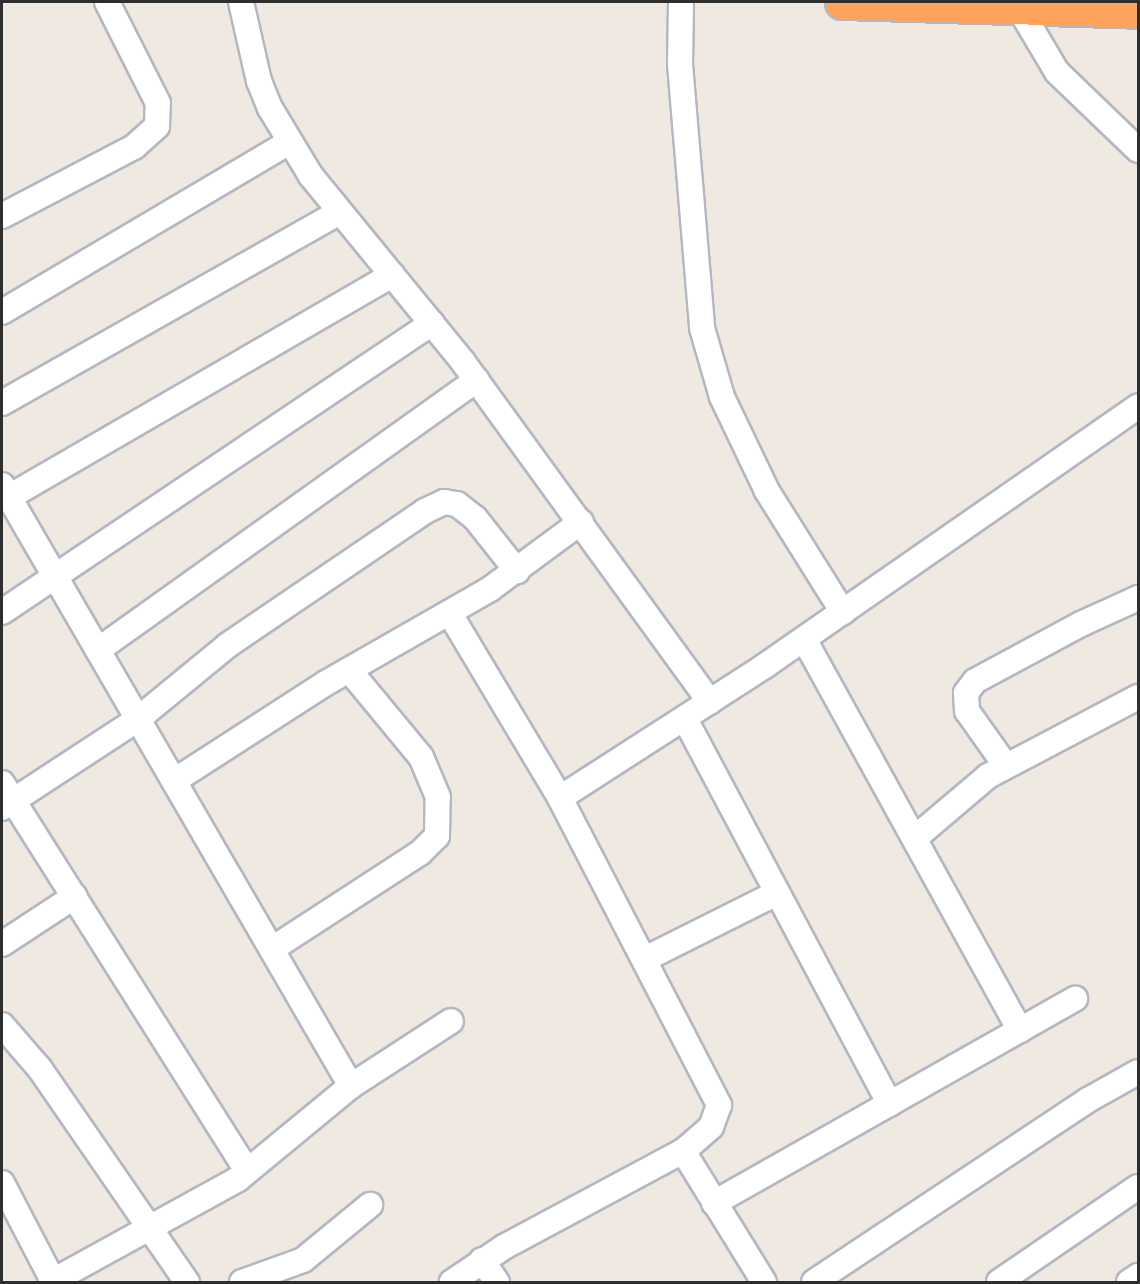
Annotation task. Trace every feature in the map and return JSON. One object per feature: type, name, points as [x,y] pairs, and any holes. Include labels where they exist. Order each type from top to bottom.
[{"type":"highway","points":[[863,2],[1138,11]]},
{"type":"street","points":[[2,216],[134,147],[158,126],[158,103],[107,2]]},
{"type":"street","points":[[241,2],[259,81],[289,142],[340,212],[476,380],[710,702]]},
{"type":"street","points":[[681,2],[681,75],[700,306],[709,355],[722,397],[767,491],[843,612]]},
{"type":"street","points":[[1019,8],[1057,72],[1138,150]]},
{"type":"street","points":[[2,312],[289,142]]},
{"type":"street","points":[[2,403],[340,212]]},
{"type":"street","points":[[351,1086],[5,491],[392,275]]},
{"type":"street","points":[[2,612],[432,323]]},
{"type":"street","points":[[98,650],[476,380]]},
{"type":"street","points":[[560,798],[685,719],[804,639],[1138,406]]},
{"type":"street","points":[[247,1171],[75,896],[6,798],[138,719],[228,645],[403,525],[444,502],[457,504],[475,518],[517,571]]},
{"type":"street","points":[[174,781],[349,670],[450,614],[517,571],[581,522]]},
{"type":"street","points":[[1006,766],[967,711],[966,693],[975,681],[1081,624],[1138,598]]},
{"type":"street","points":[[450,614],[560,798],[719,1105],[711,1127],[683,1151],[638,1172],[482,1260],[452,1282]]},
{"type":"street","points":[[804,639],[1020,1030]]},
{"type":"street","points":[[272,949],[420,853],[437,836],[438,797],[421,757],[349,670]]},
{"type":"street","points":[[915,838],[969,789],[1006,766],[1138,697]]},
{"type":"street","points":[[685,719],[890,1104]]},
{"type":"street","points":[[645,959],[777,893]]},
{"type":"street","points":[[2,944],[75,896]]},
{"type":"street","points":[[714,1203],[1075,999]]},
{"type":"street","points":[[2,1183],[52,1282],[150,1230],[247,1171],[351,1086],[451,1021]]},
{"type":"street","points":[[2,1025],[40,1069],[187,1282]]},
{"type":"street","points":[[814,1282],[1088,1100],[1138,1072]]},
{"type":"street","points":[[683,1151],[764,1282]]},
{"type":"street","points":[[999,1282],[1138,1187]]},
{"type":"street","points":[[242,1282],[303,1260],[370,1205]]},
{"type":"street","points":[[482,1260],[497,1282]]},
{"type":"street","points":[[1129,1282],[1138,1276]]}]
